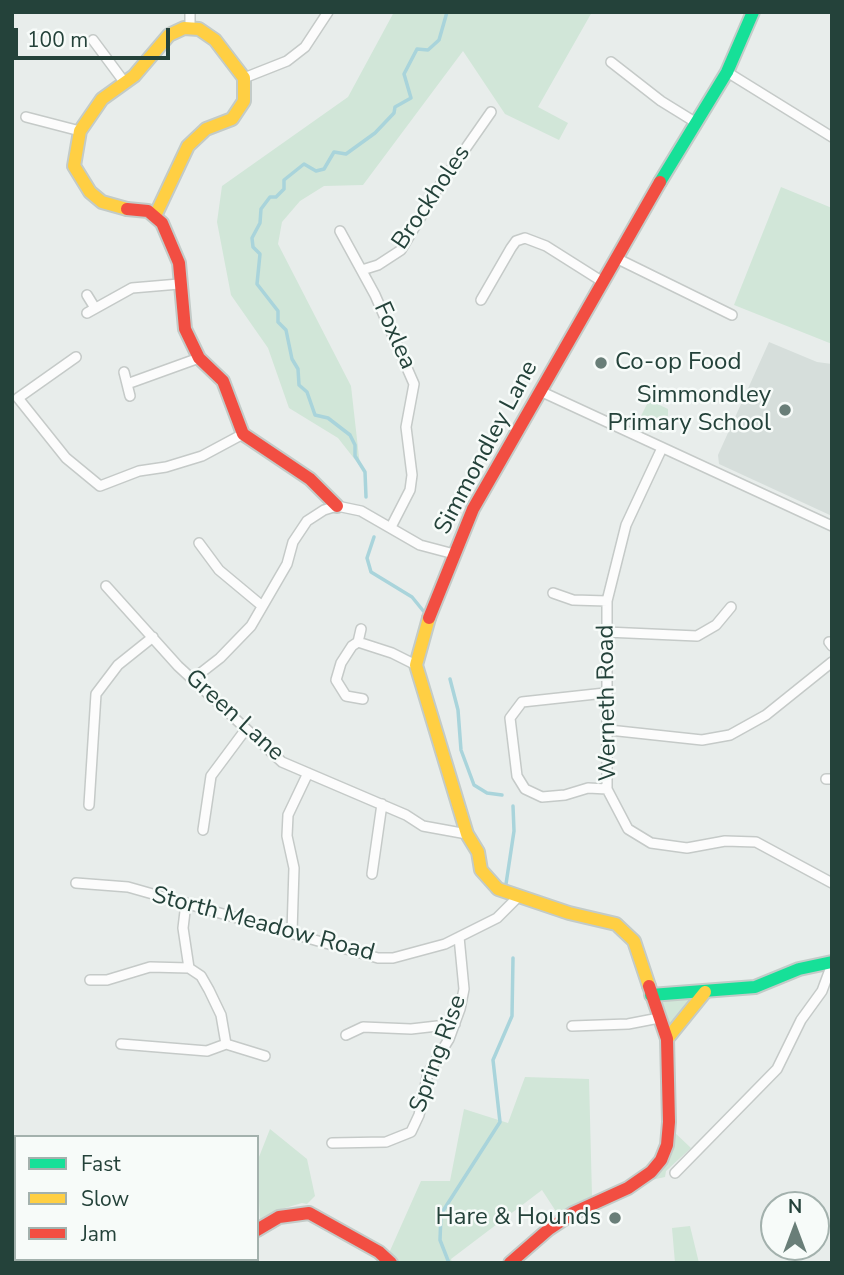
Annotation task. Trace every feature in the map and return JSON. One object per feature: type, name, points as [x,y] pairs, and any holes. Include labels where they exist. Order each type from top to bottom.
[{"type":"street","points":[[190,12],[190,27]]},
{"type":"street","name":"Simmondley Lane","points":[[667,1039],[634,941],[616,924],[498,889],[481,870],[478,852],[467,834],[416,665],[421,638],[473,509],[695,122],[727,72],[753,12]]},
{"type":"street","points":[[244,78],[287,61],[305,47],[319,31],[323,14]]},
{"type":"street","points":[[155,216],[188,146],[206,129],[232,118],[240,111],[244,102],[244,78],[215,40],[190,27],[169,35],[125,83],[102,99],[80,131],[74,166],[90,192],[102,202],[116,208],[148,211],[166,228],[178,263],[185,329],[199,359],[222,381],[243,433],[310,479],[337,506]]},
{"type":"street","points":[[93,40],[125,83]]},
{"type":"street","points":[[611,62],[661,101],[695,122]]},
{"type":"street","points":[[727,72],[832,137]]},
{"type":"street","name":"Brockholes","points":[[362,270],[378,265],[401,250],[438,188],[491,112]]},
{"type":"street","points":[[26,117],[80,131]]},
{"type":"street","name":"Foxlea","points":[[340,232],[362,270],[414,384],[406,427],[412,475],[410,490],[391,527]]},
{"type":"street","points":[[481,300],[510,248],[516,241],[526,238],[546,246],[603,282]]},
{"type":"street","points":[[616,258],[732,315]]},
{"type":"street","points":[[87,295],[91,311],[132,288],[179,284]]},
{"type":"street","points":[[76,357],[18,398],[66,458],[100,486],[139,471],[166,467],[202,456],[243,433]]},
{"type":"street","points":[[127,384],[199,359]]},
{"type":"street","points":[[124,372],[130,396]]},
{"type":"street","points":[[540,391],[832,526]]},
{"type":"street","name":"Werneth Road","points":[[662,448],[626,525],[607,601],[607,789],[628,829],[650,843],[687,848],[725,841],[756,842],[832,883]]},
{"type":"street","points":[[193,679],[220,658],[251,626],[286,564],[293,542],[307,521],[324,510],[337,506],[361,511],[420,545],[454,554]]},
{"type":"street","points":[[198,543],[219,570],[261,605]]},
{"type":"street","name":"Green Lane","points":[[106,586],[193,679],[282,762],[382,804],[423,826],[467,834]]},
{"type":"street","points":[[553,593],[573,600],[607,601]]},
{"type":"street","points":[[606,632],[697,636],[716,625],[731,607]]},
{"type":"street","points":[[361,629],[358,642],[352,646],[341,663],[336,681],[346,696],[363,699]]},
{"type":"street","points":[[89,805],[96,694],[118,665],[153,637]]},
{"type":"street","points":[[358,642],[416,665]]},
{"type":"street","points":[[609,730],[702,740],[730,735],[766,715],[832,662]]},
{"type":"street","points":[[605,693],[523,702],[510,718],[517,776],[525,789],[542,797],[565,795],[588,788],[607,789]]},
{"type":"street","points":[[203,830],[211,776],[246,729]]},
{"type":"street","points":[[292,932],[294,868],[287,836],[288,815],[308,773]]},
{"type":"street","points":[[372,874],[382,804]]},
{"type":"street","name":"Storth Meadow Road","points":[[76,883],[128,887],[292,932],[324,945],[378,958],[393,958],[429,949],[459,937],[497,918],[518,897]]},
{"type":"street","points":[[186,904],[183,928],[189,968]]},
{"type":"street","name":"Spring Rise","points":[[332,1143],[386,1142],[411,1132],[419,1115],[428,1073],[455,1024],[464,989],[459,937]]},
{"type":"street","points":[[651,995],[755,986],[799,969],[832,963],[822,991],[801,1020],[777,1069],[675,1173]]},
{"type":"street","points":[[90,980],[107,980],[150,967],[189,968],[201,976],[209,990],[221,1015],[226,1044]]},
{"type":"street","points":[[510,1263],[549,1229],[573,1213],[628,1188],[652,1172],[661,1160],[667,1145],[667,1039],[705,992]]},
{"type":"street","points":[[572,1027],[628,1024],[659,1018]]},
{"type":"street","points":[[346,1035],[363,1027],[411,1028],[455,1024]]},
{"type":"street","points":[[121,1044],[206,1051],[226,1044],[265,1056]]},
{"type":"street","points":[[259,1229],[279,1217],[309,1213],[379,1252],[391,1263]]},
{"type":"shaded area","name":"Simmondley Primary School","points":[[769,342],[817,362],[832,364],[832,516],[719,464],[718,455]]},
{"type":"green space","points":[[394,12],[592,12],[538,107],[568,123],[559,140],[505,114],[463,51],[363,185],[324,186],[300,201],[282,222],[278,244],[351,386],[360,466],[338,438],[289,408],[268,348],[231,295],[217,222],[222,186],[348,97]]},
{"type":"green space","points":[[781,187],[832,208],[832,344],[734,305]]},
{"type":"green space","points":[[649,400],[668,409],[668,421],[662,433],[638,422]]},
{"type":"green space","points":[[665,999],[691,1002],[670,1026],[661,1003]]},
{"type":"green space","points":[[525,1077],[589,1079],[592,1196],[557,1213],[542,1190],[451,1259],[452,1263],[400,1263],[389,1253],[421,1181],[450,1181],[464,1109],[508,1123]]},
{"type":"green space","points":[[270,1129],[307,1159],[315,1196],[307,1204],[278,1210],[260,1220],[259,1157]]},
{"type":"green space","points":[[671,1129],[691,1148],[666,1171],[665,1177],[647,1181]]},
{"type":"green space","points":[[690,1226],[699,1263],[675,1263],[672,1228]]},
{"type":"waterway","points":[[366,497],[365,472],[355,456],[355,445],[350,435],[328,418],[315,415],[307,392],[299,385],[298,369],[292,359],[286,330],[278,322],[278,311],[257,284],[260,254],[253,247],[252,238],[260,223],[261,209],[270,197],[276,197],[284,189],[284,180],[304,164],[316,171],[324,169],[334,152],[346,154],[375,133],[394,113],[395,107],[411,98],[404,74],[417,49],[428,50],[439,40],[447,12]]},
{"type":"waterway","points":[[374,537],[367,558],[371,572],[412,597],[425,613]]},
{"type":"waterway","points":[[450,679],[458,710],[461,750],[474,785],[487,793],[502,795]]},
{"type":"waterway","points":[[506,884],[514,831],[513,806]]},
{"type":"waterway","points":[[449,1263],[440,1240],[441,1214],[500,1122],[493,1060],[512,1016],[513,958]]},
{"type":"traffic: fast","points":[[660,182],[727,72],[753,12]]},
{"type":"traffic: fast","points":[[651,995],[755,987],[799,969],[832,962]]},
{"type":"traffic: slow","points":[[127,209],[102,202],[90,192],[74,166],[80,131],[102,99],[134,76],[169,35],[184,28],[199,29],[215,40],[244,78],[244,101],[232,119],[206,129],[188,146],[155,216]]},
{"type":"traffic: slow","points":[[429,618],[416,665],[467,834],[478,852],[481,870],[498,889],[569,913],[616,924],[634,941],[649,986]]},
{"type":"traffic: slow","points":[[667,1039],[705,992]]},
{"type":"traffic: jam","points":[[429,618],[473,509],[660,182]]},
{"type":"traffic: jam","points":[[127,209],[148,211],[162,223],[179,263],[185,329],[199,358],[223,381],[243,434],[310,479],[337,506]]},
{"type":"traffic: jam","points":[[510,1263],[549,1229],[573,1213],[628,1188],[651,1172],[661,1160],[667,1145],[669,1122],[667,1039],[649,986]]},
{"type":"traffic: jam","points":[[259,1229],[279,1217],[309,1213],[379,1252],[391,1263]]},
{"type":"place","name":"Co-op Food","points":[[601,363]]},
{"type":"place","name":"Simmondley Primary School","points":[[785,410]]},
{"type":"place","name":"Hare & Hounds","points":[[615,1218]]}]
